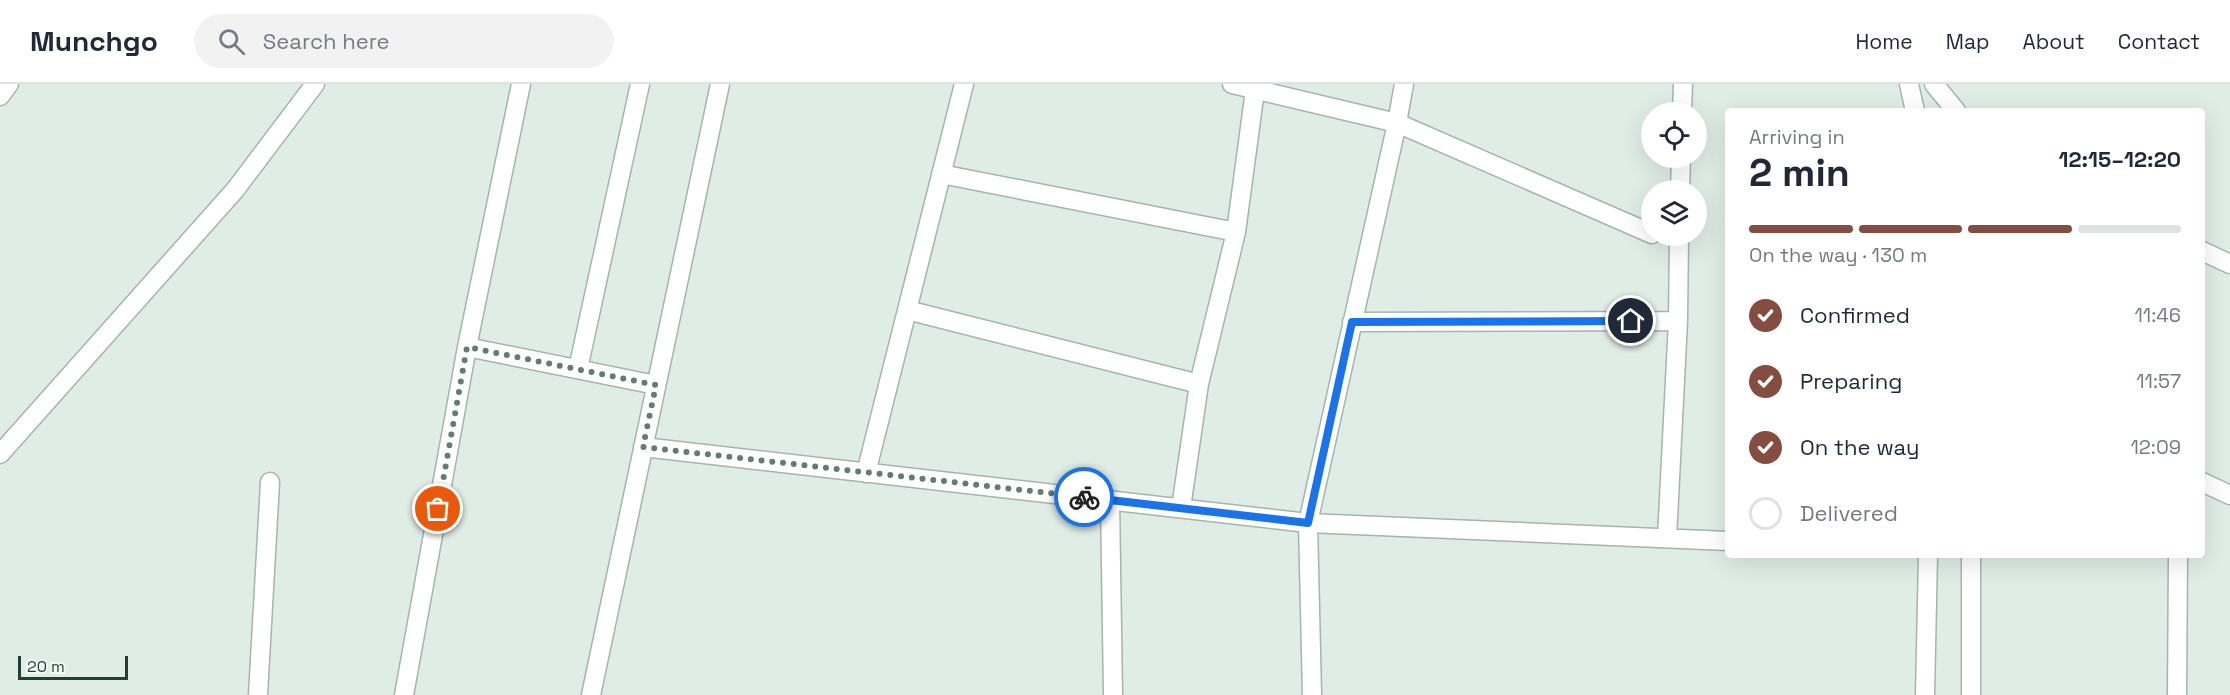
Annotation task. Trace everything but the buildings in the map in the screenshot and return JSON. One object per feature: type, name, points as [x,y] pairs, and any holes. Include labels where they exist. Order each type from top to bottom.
[{"type":"street","points":[[0,96],[9,84]]},
{"type":"street","points":[[0,454],[235,190],[315,84]]},
{"type":"street","points":[[404,695],[467,347],[521,84]]},
{"type":"street","points":[[578,369],[640,84]]},
{"type":"street","points":[[591,695],[720,84]]},
{"type":"street","points":[[866,473],[964,84]]},
{"type":"street","points":[[1232,84],[1397,123],[1641,229]]},
{"type":"street","points":[[1312,695],[1308,523],[1404,84]]},
{"type":"street","points":[[1682,102],[1683,84]]},
{"type":"street","points":[[1909,84],[1914,108]]},
{"type":"street","points":[[1934,84],[1954,108]]},
{"type":"street","points":[[1181,508],[1198,384],[1236,232],[1255,90]]},
{"type":"street","points":[[941,174],[1236,232]]},
{"type":"street","points":[[1667,538],[1678,321],[1679,246]]},
{"type":"street","points":[[2205,252],[2230,264]]},
{"type":"street","points":[[907,310],[1198,384]]},
{"type":"street","points":[[1352,322],[1678,321]]},
{"type":"street","points":[[467,347],[656,385]]},
{"type":"street","points":[[643,447],[1308,523],[1725,541]]},
{"type":"street","points":[[258,695],[270,482]]},
{"type":"street","points":[[2205,483],[2230,495]]},
{"type":"street","points":[[1110,500],[1113,695]]},
{"type":"street","points":[[1925,695],[1928,558]]},
{"type":"street","points":[[1971,558],[1971,695]]},
{"type":"street","points":[[2177,695],[2178,558]]},
{"type":"way so far","points":[[438,509],[467,347],[656,385],[643,447],[1084,497]]},
{"type":"route","points":[[1084,497],[1308,523],[1352,322],[1631,321]]}]
